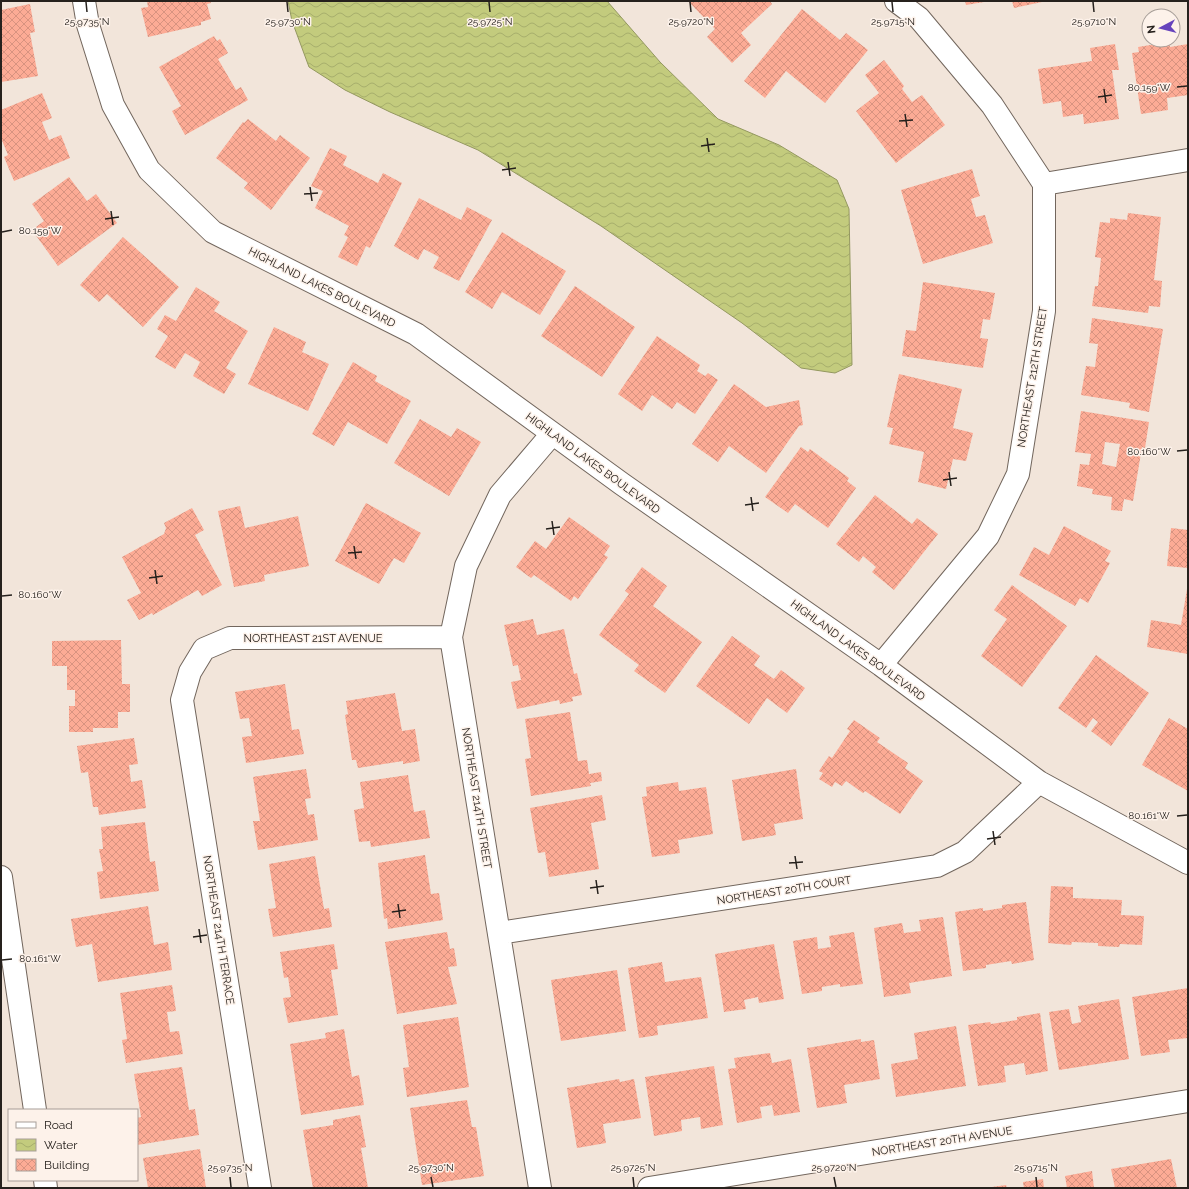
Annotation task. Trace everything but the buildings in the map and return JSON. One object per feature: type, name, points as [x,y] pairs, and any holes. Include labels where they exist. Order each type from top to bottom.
[{"type":"street","name":"HIGHLAND LAKES BOULEVARD","points":[[84,1],[88,25],[113,105],[150,170],[213,232],[416,334],[552,434],[881,665],[1039,782],[1188,863]]},
{"type":"street","points":[[896,1],[919,18],[992,105],[1044,184],[1188,160]]},
{"type":"street","name":"NORTHEAST 212TH STREET","points":[[881,665],[988,536],[1018,474],[1044,311],[1044,184]]},
{"type":"street","name":"NORTHEAST 214TH STREET","points":[[540,1188],[451,637],[466,566],[500,495],[552,434]]},
{"type":"street","name":"NORTHEAST 21ST AVENUE","points":[[190,672],[204,649],[230,638],[451,637]]},
{"type":"street","name":"NORTHEAST 214TH TERRACE","points":[[190,672],[182,700],[260,1188]]},
{"type":"street","name":"NORTHEAST 20TH COURT","points":[[499,933],[937,866],[965,852],[1039,782]]},
{"type":"street","points":[[1,877],[35,1109]]},
{"type":"street","name":"NORTHEAST 20TH AVENUE","points":[[649,1188],[1188,1101]]},
{"type":"water","points":[[288,1],[607,1],[660,62],[718,119],[779,145],[837,180],[849,209],[852,365],[835,373],[801,368],[742,323],[601,226],[478,150],[390,112],[345,90],[309,67],[292,21]]}]
